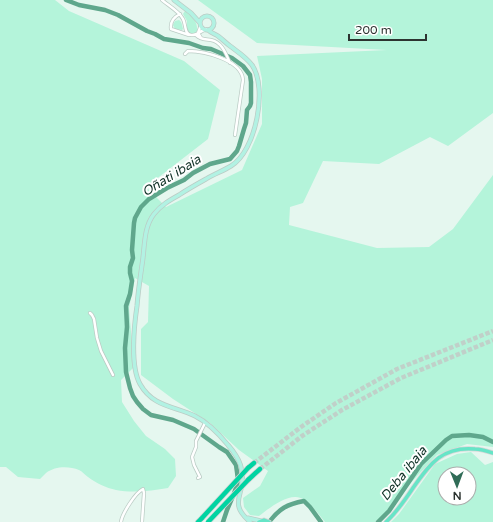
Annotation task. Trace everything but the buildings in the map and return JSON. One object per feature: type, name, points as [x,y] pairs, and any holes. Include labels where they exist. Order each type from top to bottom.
[{"type":"highway","points":[[200,520],[254,463]]},
{"type":"highway","points":[[208,522],[260,468]]},
{"type":"main road","points":[[174,0],[191,13],[202,28],[218,36],[251,64],[256,73],[259,86],[259,99],[253,133],[244,154],[237,162],[168,201],[158,209],[151,219],[146,234],[138,289],[135,333],[135,366],[138,380],[149,396],[160,404],[195,416],[206,422],[225,441],[242,469],[242,480],[238,503],[242,514],[250,522]]},
{"type":"main road","points":[[191,13],[205,16],[208,15],[213,18],[218,36]]},
{"type":"main road","points":[[200,24],[201,19],[205,16]]},
{"type":"main road","points":[[207,30],[212,28],[214,25]]},
{"type":"main road","points":[[386,522],[400,506],[428,468],[441,456],[452,451],[466,449],[493,452]]},
{"type":"main road","points":[[246,518],[260,522],[268,521]]},
{"type":"street","points":[[162,0],[180,14],[185,23],[186,32],[190,35]]},
{"type":"street","points":[[180,14],[171,23],[171,29],[190,35],[207,30]]},
{"type":"street","points":[[197,34],[200,24]]},
{"type":"street","points":[[197,34],[201,39],[216,41],[222,47],[230,63]]},
{"type":"street","points":[[185,54],[188,51],[210,54],[230,63],[243,76],[235,135]]},
{"type":"street","points":[[90,313],[94,319],[101,351],[113,375]]},
{"type":"street","points":[[198,478],[200,477],[192,459],[196,447],[196,441],[206,422]]},
{"type":"street","points":[[121,522],[122,517],[136,494],[143,489],[142,522]]},
{"type":"green space","points":[[0,0],[55,0],[69,11],[184,61],[220,90],[208,139],[146,187],[166,207],[242,170],[262,124],[262,79],[257,56],[387,50],[257,43],[198,0],[493,0],[493,113],[448,146],[430,137],[379,164],[323,161],[303,203],[290,207],[289,225],[377,248],[429,247],[453,229],[493,175],[493,447],[467,444],[437,455],[375,522],[325,522],[309,503],[300,498],[294,497],[288,498],[269,508],[259,516],[250,515],[244,507],[243,498],[260,486],[268,471],[239,450],[210,423],[173,399],[141,375],[141,329],[148,322],[149,286],[135,278],[129,308],[134,367],[121,380],[122,402],[146,436],[165,449],[175,459],[176,476],[168,488],[142,491],[122,491],[101,485],[80,471],[71,468],[62,467],[54,469],[46,473],[40,479],[18,477],[6,467],[0,467]]},
{"type":"green space","points":[[185,11],[195,22],[197,31],[195,34],[190,33],[187,30],[187,21],[183,14]]},
{"type":"green space","points":[[179,20],[182,24],[182,30],[175,29],[173,25],[175,21]]},
{"type":"green space","points":[[471,452],[485,465],[493,462],[493,522],[391,522],[399,514],[435,464],[457,454]]},
{"type":"waterway","name":"Oñati ibaia","points":[[66,0],[79,5],[105,10],[118,15],[164,39],[189,43],[211,49],[232,58],[243,66],[250,75],[251,103],[247,110],[246,123],[237,151],[230,159],[210,164],[149,199],[141,207],[135,218],[132,250],[133,258],[130,267],[132,281],[126,306],[126,372],[130,388],[137,402],[151,415],[173,420],[194,429],[227,452],[236,465],[238,480],[237,485],[223,522]]},
{"type":"waterway","name":"Deba ibaia","points":[[378,522],[389,511],[421,464],[446,440],[452,436],[469,435],[483,437],[493,442]]},
{"type":"waterway","name":"Deba ibaia","points":[[269,522],[284,508],[304,501],[321,522]]},
{"type":"tunnel","points":[[254,463],[301,427],[336,403],[397,369],[493,331]]},
{"type":"tunnel","points":[[260,469],[302,436],[342,410],[401,378],[493,340]]}]
